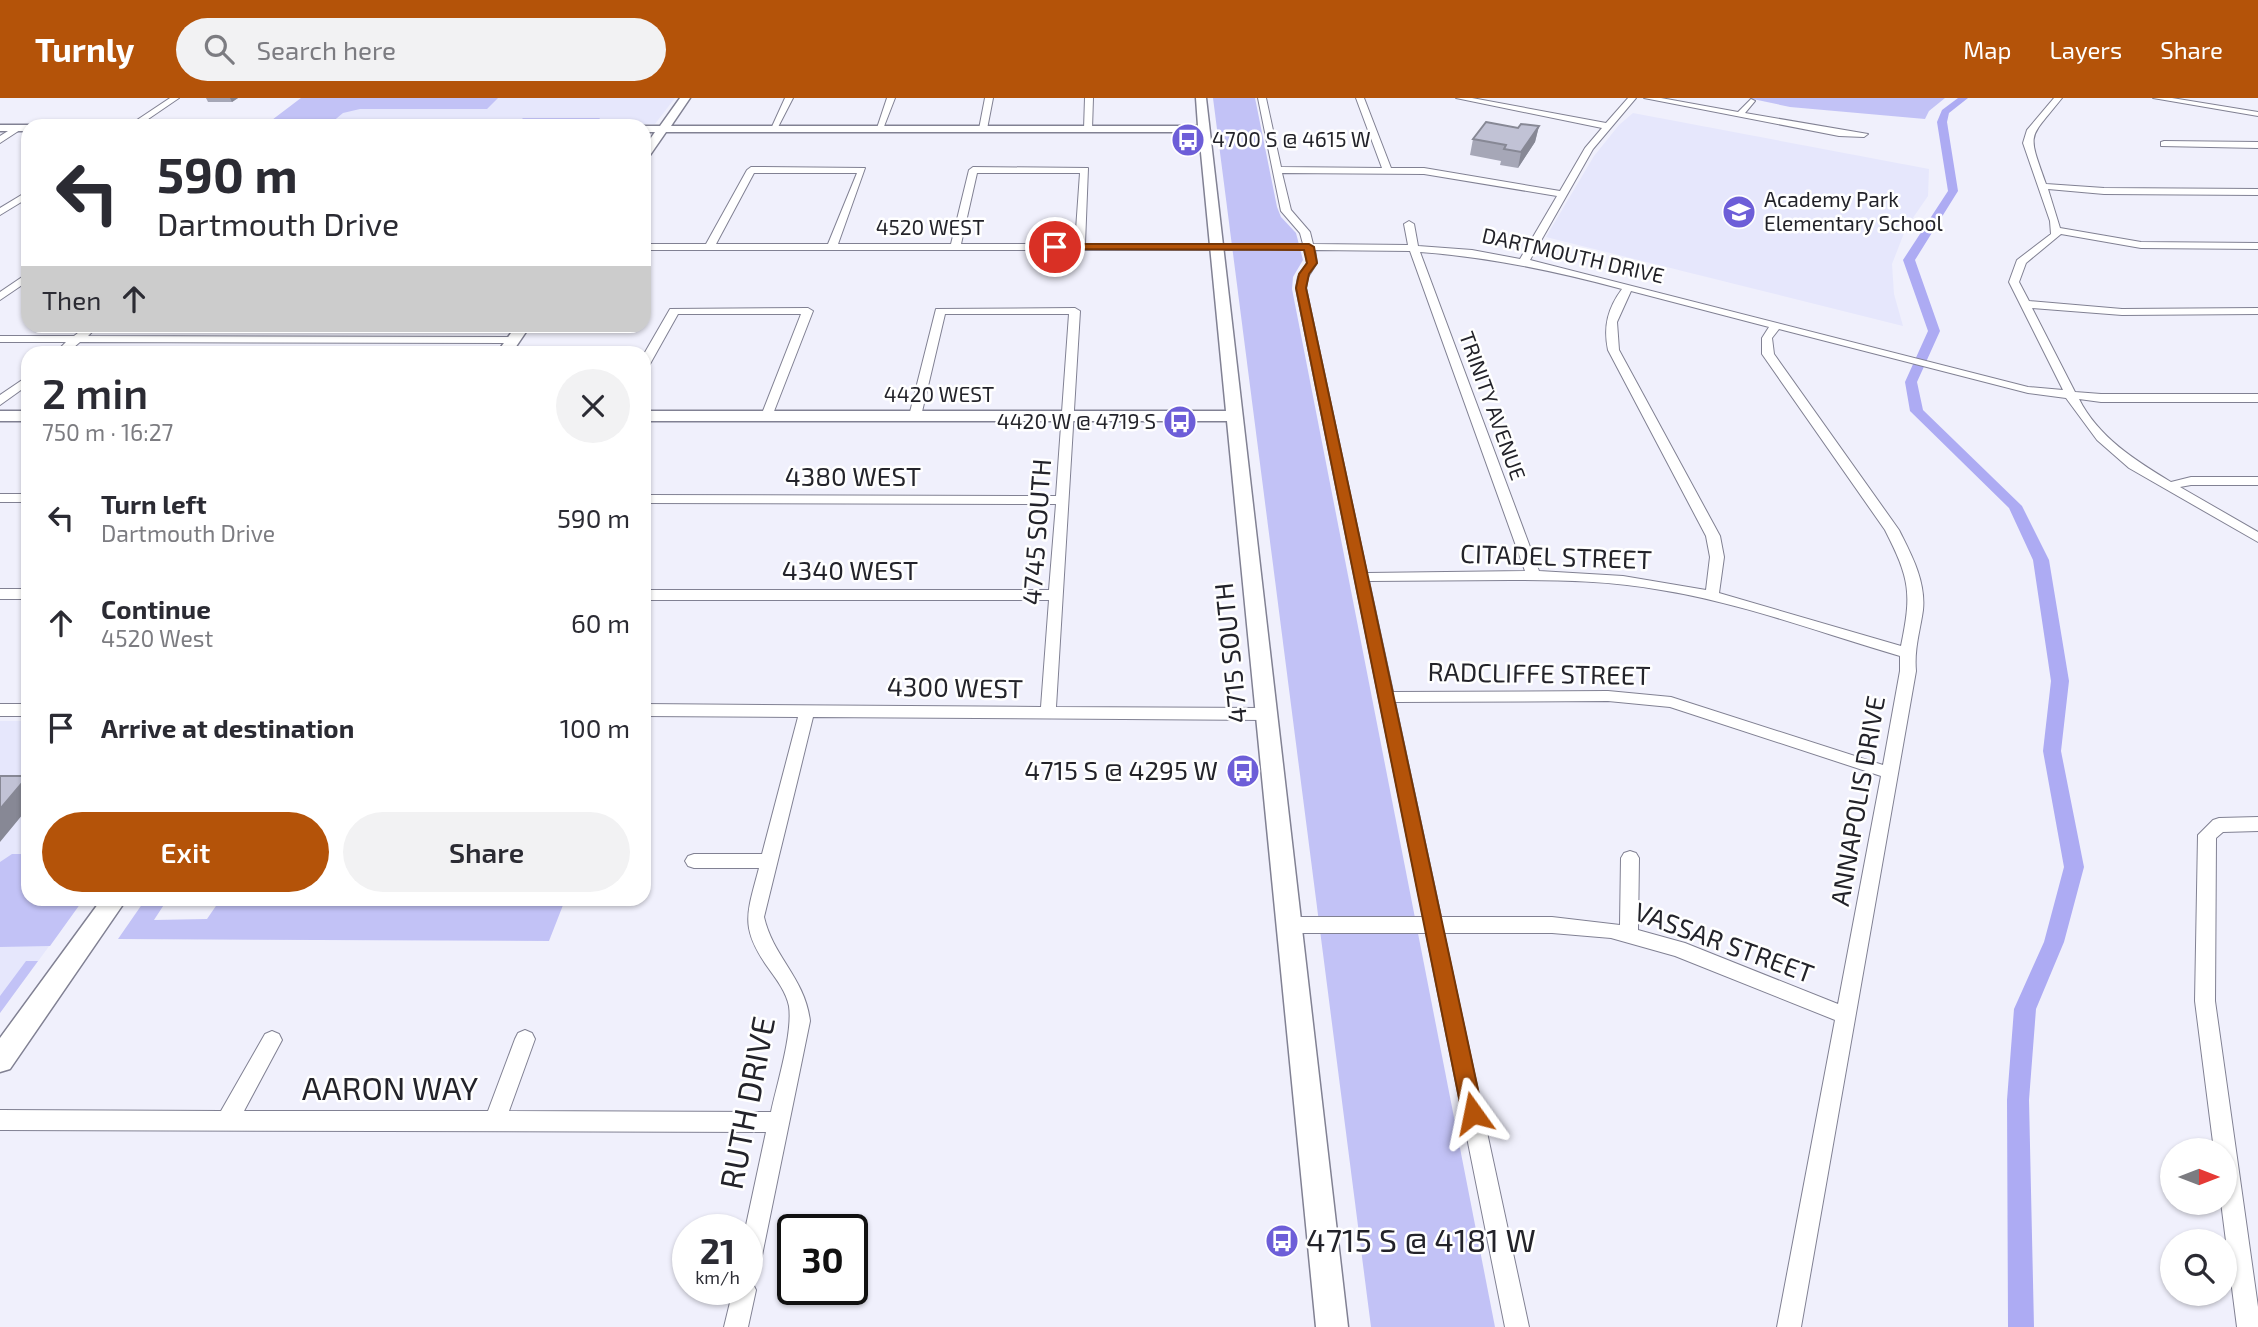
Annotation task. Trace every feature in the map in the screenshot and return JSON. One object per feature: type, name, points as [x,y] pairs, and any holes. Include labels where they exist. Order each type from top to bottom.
[{"type":"street","points":[[143,119],[175,98]]},
{"type":"street","points":[[651,146],[685,98]]},
{"type":"street","points":[[773,129],[789,98]]},
{"type":"street","points":[[879,129],[891,98]]},
{"type":"street","points":[[983,129],[989,98]]},
{"type":"street","points":[[1088,129],[1090,98]]},
{"type":"street","name":"4715 SOUTH","points":[[1200,98],[1332,1327]]},
{"type":"street","points":[[1262,98],[1286,211],[1305,232],[1309,247],[1312,263],[1304,274],[1301,288],[1517,1327]]},
{"type":"street","points":[[1360,98],[1387,170]]},
{"type":"street","points":[[1461,98],[1606,126]]},
{"type":"street","points":[[1524,261],[1589,148],[1632,98]]},
{"type":"street","points":[[1648,98],[1839,133],[1864,134]]},
{"type":"street","points":[[2058,98],[2031,130],[2027,143],[2056,230],[2050,241],[2021,262],[2015,271],[2014,282],[2069,396],[2117,452],[2258,538]]},
{"type":"street","points":[[2157,98],[2258,114]]},
{"type":"street","points":[[2232,98],[2240,112],[2257,125]]},
{"type":"street","points":[[1740,115],[1751,101]]},
{"type":"street","points":[[0,128],[21,128]]},
{"type":"street","points":[[0,139],[21,129]]},
{"type":"street","points":[[651,129],[1204,129]]},
{"type":"street","points":[[2164,144],[2258,145]]},
{"type":"street","points":[[709,247],[751,170],[862,170],[832,247]]},
{"type":"street","points":[[955,247],[973,170],[1085,170],[1080,247]]},
{"type":"street","points":[[1278,170],[1443,173],[1563,194]]},
{"type":"street","points":[[2042,186],[2104,191],[2258,191]]},
{"type":"street","points":[[0,212],[21,198]]},
{"type":"street","name":"TRINITY AVENUE","points":[[1409,225],[1414,248],[1534,577]]},
{"type":"street","points":[[2056,230],[2141,245],[2258,246]]},
{"type":"street","name":"4520 WEST","points":[[651,247],[1217,247]]},
{"type":"street","name":"DARTMOUTH DRIVE","points":[[1217,247],[1414,248],[1524,261],[2015,387],[2069,396],[2258,398]]},
{"type":"street","points":[[0,297],[21,281]]},
{"type":"street","points":[[1628,287],[1611,318],[1611,343],[1617,360],[1713,536],[1717,557],[1712,596]]},
{"type":"street","points":[[2024,304],[2122,312],[2258,312]]},
{"type":"street","points":[[651,352],[674,311],[808,311],[767,416]]},
{"type":"street","name":"4745 SOUTH","points":[[915,416],[940,311],[1075,311],[1048,714]]},
{"type":"street","name":"ANNAPOLIS DRIVE","points":[[1776,325],[1766,343],[1770,359],[1892,530],[1905,555],[1914,582],[1916,607],[1907,653],[1908,671],[1789,1327]]},
{"type":"street","points":[[68,346],[84,333]]},
{"type":"street","points":[[217,340],[224,333]]},
{"type":"street","points":[[366,340],[372,333]]},
{"type":"street","points":[[509,346],[518,333]]},
{"type":"street","points":[[0,339],[513,340]]},
{"type":"street","points":[[0,401],[21,384]]},
{"type":"street","points":[[0,416],[21,416]]},
{"type":"street","name":"4420 WEST","points":[[651,416],[1234,416]]},
{"type":"street","points":[[2169,486],[2191,481],[2258,481]]},
{"type":"street","points":[[0,498],[21,499]]},
{"type":"street","name":"4380 WEST","points":[[651,499],[1062,500]]},
{"type":"street","name":"CITADEL STREET","points":[[1361,577],[1618,580],[1712,596],[1907,653]]},
{"type":"street","points":[[0,594],[21,594]]},
{"type":"street","name":"4340 WEST","points":[[651,595],[1056,595]]},
{"type":"street","name":"RADCLIFFE STREET","points":[[1386,697],[1608,696],[1655,700],[1704,711],[1889,773]]},
{"type":"street","points":[[0,710],[21,710]]},
{"type":"street","name":"4300 WEST","points":[[651,710],[1266,714]]},
{"type":"street","name":"RUTH DRIVE","points":[[760,1214],[800,1021],[800,1005],[789,979],[762,947],[757,934],[757,900],[807,711]]},
{"type":"street","points":[[2249,1327],[2205,1001],[2203,964],[2207,835],[2219,825],[2258,824]]},
{"type":"street","points":[[1629,935],[1630,858]]},
{"type":"street","points":[[694,861],[767,861]]},
{"type":"street","points":[[0,1060],[110,906]]},
{"type":"street","name":"VASSAR STREET","points":[[1288,925],[1562,925],[1629,935],[1678,949],[1846,1016]]},
{"type":"street","points":[[495,1120],[525,1039]]},
{"type":"street","points":[[227,1121],[272,1040]]},
{"type":"street","name":"AARON WAY","points":[[0,1120],[780,1122]]},
{"type":"street","points":[[736,1327],[741,1305]]},
{"type":"shaded area","points":[[301,98],[675,98],[655,124],[651,124],[651,119],[274,119]]},
{"type":"shaded area","points":[[301,98],[498,98],[487,109],[360,109],[343,113],[336,119],[273,119]]},
{"type":"shaded area","points":[[1213,98],[1255,98],[1277,207],[1281,217],[1296,233],[1303,260],[1293,277],[1292,289],[1495,1327],[1371,1327]]},
{"type":"shaded area","points":[[1748,98],[1945,98],[1929,111],[1925,119],[1790,107]]},
{"type":"shaded area","name":"Academy Park Elementary School","points":[[1633,113],[1929,169],[1928,196],[1906,228],[1892,264],[1894,294],[1903,326],[1546,237],[1594,156],[1619,125]]},
{"type":"shaded area","points":[[523,118],[600,118],[599,119]]},
{"type":"shaded area","points":[[0,721],[21,721],[21,906],[79,906],[0,1013]]},
{"type":"shaded area","points":[[12,854],[21,854],[21,906],[79,906],[50,946],[0,947],[0,862]]},
{"type":"shaded area","points":[[141,906],[163,906],[154,920],[207,919],[216,906],[563,906],[549,941],[118,939]]},
{"type":"shaded area","points":[[26,961],[38,961],[0,1013],[0,996]]},
{"type":"building","points":[[1486,122],[1518,128],[1521,124],[1539,126],[1521,152],[1504,149],[1506,145],[1473,139]]},
{"type":"building","points":[[0,776],[21,776],[21,784],[0,809]]},
{"type":"waterway","points":[[1964,98],[1945,112],[1942,122],[1953,191],[1909,260],[1934,331],[1911,382],[1917,411],[2015,506],[2041,560],[2060,681],[2052,751],[2074,867],[2054,942],[2025,1009],[2018,1100],[2021,1327]]},
{"type":"place","name":"4700 S @ 4615 W","points":[[1188,140]]},
{"type":"place","name":"Academy Park Elementary School","points":[[1739,212]]},
{"type":"place","name":"4420 W @ 4719 S","points":[[1180,422]]},
{"type":"place","name":"4715 S @ 4295 W","points":[[1243,771]]},
{"type":"place","name":"4715 S @ 4181 W","points":[[1282,1241]]},
{"type":"route","points":[[1055,247],[1309,247],[1312,263],[1304,274],[1301,288],[1473,1113]]}]
